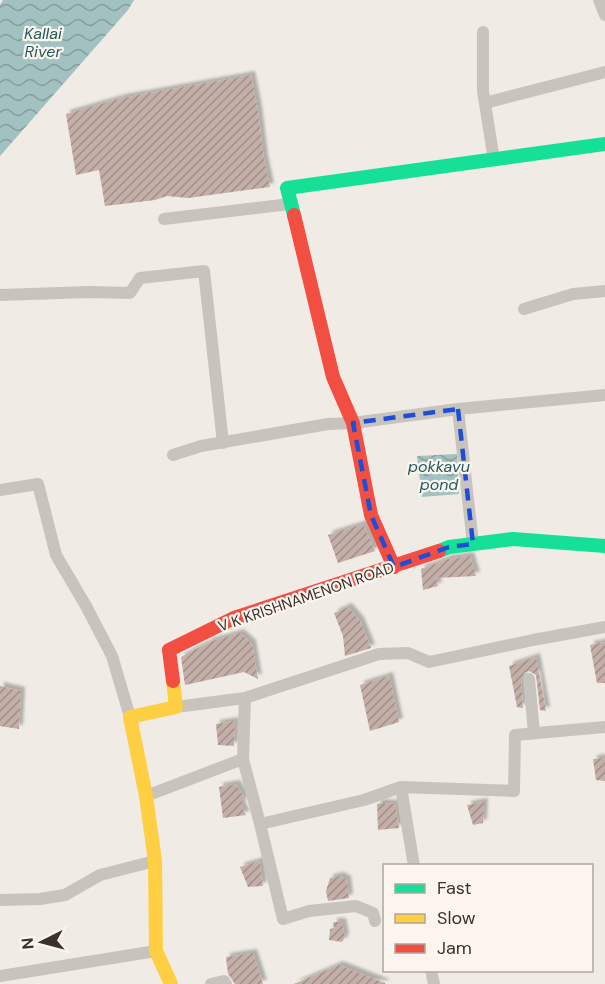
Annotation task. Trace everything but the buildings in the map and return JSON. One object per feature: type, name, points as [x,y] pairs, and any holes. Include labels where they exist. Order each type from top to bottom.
[{"type":"street","points":[[599,0],[605,15]]},
{"type":"street","points":[[483,32],[483,91],[494,160]]},
{"type":"street","points":[[485,103],[605,72]]},
{"type":"street","points":[[394,567],[371,515],[353,423],[333,377],[286,188],[605,144]]},
{"type":"street","points":[[164,219],[290,204]]},
{"type":"street","points":[[0,295],[130,293],[140,278],[204,271],[223,443]]},
{"type":"street","points":[[524,309],[573,294],[605,291]]},
{"type":"street","points":[[173,455],[201,446],[327,424],[605,395]]},
{"type":"street","points":[[458,409],[473,544]]},
{"type":"street","points":[[0,490],[38,484],[56,555],[112,657],[130,717],[146,796],[155,861],[156,951],[171,984]]},
{"type":"street","name":"V K KRISHNAMENON ROAD","points":[[176,706],[169,650],[234,618],[449,547],[513,539],[605,546]]},
{"type":"street","points":[[130,717],[176,706],[246,698],[380,654],[408,653],[429,662],[605,627]]},
{"type":"street","points":[[529,679],[534,733]]},
{"type":"street","points":[[246,698],[243,759],[283,919],[309,911],[356,906],[373,913],[375,921]]},
{"type":"street","points":[[260,824],[364,800],[401,787],[514,790],[515,735],[605,727]]},
{"type":"street","points":[[146,796],[243,759]]},
{"type":"street","points":[[401,787],[414,864]]},
{"type":"street","points":[[0,900],[40,899],[64,895],[100,875],[155,861]]},
{"type":"street","points":[[0,976],[156,951]]},
{"type":"street","points":[[211,984],[224,981],[226,984]]},
{"type":"highlighted area","points":[[458,409],[473,544],[449,547],[394,567],[371,515],[353,423]]},
{"type":"water","name":"Kallai River","points":[[3,0],[134,0],[128,10],[0,156],[0,5]]},
{"type":"water","name":"pokkavu pond","points":[[457,454],[459,494],[422,497],[417,456]]},
{"type":"traffic: fast","points":[[294,215],[287,188],[605,144]]},
{"type":"traffic: fast","points":[[439,551],[449,547],[513,539],[605,546]]},
{"type":"traffic: slow","points":[[171,984],[156,951],[155,861],[146,796],[130,717],[176,707],[173,681]]},
{"type":"traffic: jam","points":[[294,215],[333,377],[353,423],[371,515],[394,567]]},
{"type":"traffic: jam","points":[[173,681],[169,650],[234,618],[439,551]]}]
